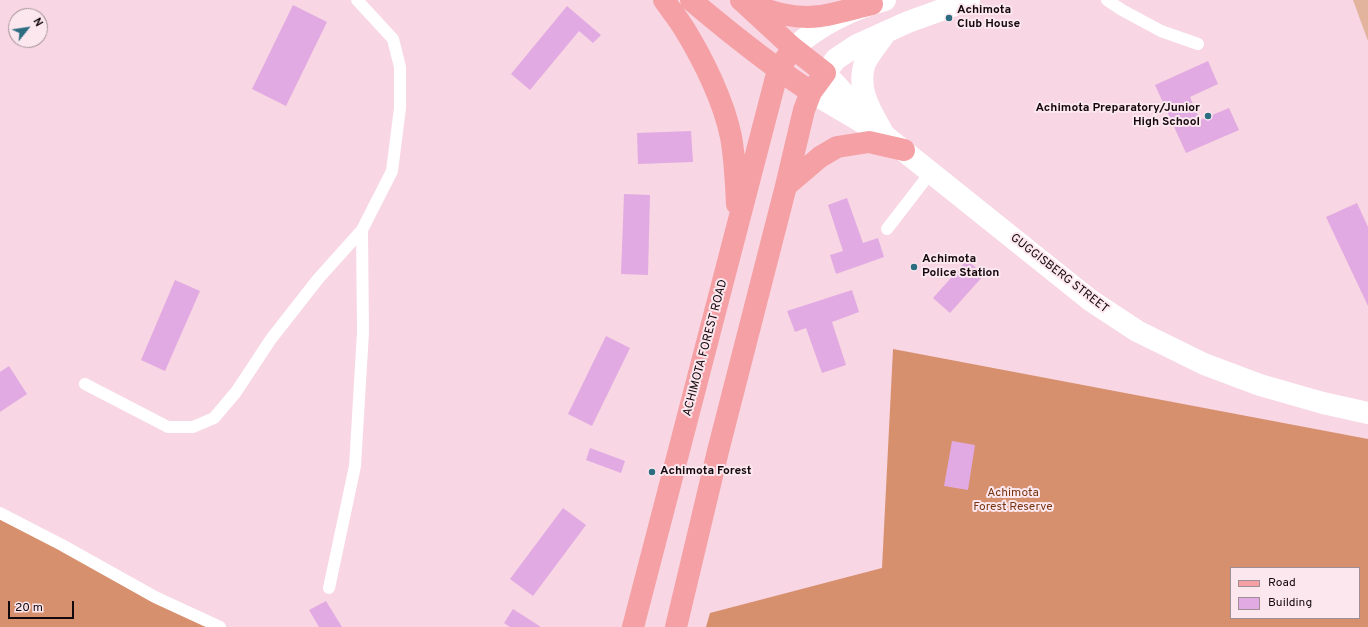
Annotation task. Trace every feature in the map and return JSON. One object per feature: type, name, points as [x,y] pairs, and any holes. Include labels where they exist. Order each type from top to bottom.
[{"type":"main road","points":[[664,0],[685,29],[705,65],[719,99],[731,136],[736,181],[738,225]]},
{"type":"main road","points":[[691,0],[778,70],[811,92]]},
{"type":"main road","points":[[676,627],[718,451],[804,110],[811,92],[825,73],[793,48],[741,0]]},
{"type":"main road","points":[[749,0],[758,6],[781,13],[802,17],[821,16],[878,2]]},
{"type":"main road","name":"ACHIMOTA FOREST ROAD","points":[[633,627],[778,70],[793,48]]},
{"type":"main road","points":[[786,186],[820,157],[837,148],[869,142],[904,150]]},
{"type":"street","points":[[825,73],[836,59],[857,45],[886,32],[969,0]]},
{"type":"street","points":[[793,48],[826,24],[878,2]]},
{"type":"street","points":[[884,135],[866,104],[862,86],[864,65],[886,32]]},
{"type":"street","name":"GUGGISBERG STREET","points":[[825,73],[884,135]]},
{"type":"street","name":"GUGGISBERG STREET","points":[[811,92],[884,135],[1090,300],[1137,331],[1204,364],[1260,385],[1322,403],[1368,412]]},
{"type":"lane","points":[[85,384],[168,427],[194,426],[214,418],[236,392],[271,339],[309,291],[362,230],[392,171],[400,108],[400,67],[393,39],[357,0]]},
{"type":"lane","points":[[1107,0],[1122,10],[1162,31],[1198,44]]},
{"type":"lane","points":[[887,229],[931,172]]},
{"type":"lane","points":[[329,588],[355,466],[363,332],[362,230]]},
{"type":"lane","points":[[0,513],[155,597],[220,627]]},
{"type":"shaded area","points":[[1353,0],[1368,0],[1368,41]]},
{"type":"green space","name":"Achimota Forest Reserve","points":[[893,349],[1368,439],[1368,627],[706,627],[710,613],[882,568]]},
{"type":"green space","points":[[0,512],[218,627],[0,627]]},
{"type":"building","points":[[293,5],[327,22],[286,106],[252,89]]},
{"type":"building","points":[[567,6],[601,35],[593,43],[579,31],[530,90],[511,74]]},
{"type":"building","points":[[1208,61],[1218,84],[1190,97],[1200,120],[1229,108],[1239,130],[1186,153],[1155,85]]},
{"type":"building","points":[[691,131],[693,162],[638,164],[637,133]]},
{"type":"building","points":[[624,194],[650,195],[648,275],[621,274]]},
{"type":"building","points":[[847,198],[863,243],[878,238],[884,257],[836,274],[830,255],[843,251],[828,205]]},
{"type":"building","points":[[1357,203],[1368,227],[1368,306],[1326,217]]},
{"type":"building","points":[[967,260],[984,275],[950,313],[933,298]]},
{"type":"building","points":[[175,280],[200,291],[165,371],[141,360]]},
{"type":"building","points":[[852,290],[859,312],[832,322],[846,365],[822,373],[806,328],[795,332],[787,311]]},
{"type":"building","points":[[606,336],[630,348],[592,426],[568,414]]},
{"type":"building","points":[[9,366],[27,394],[0,412],[0,372]]},
{"type":"building","points":[[952,441],[975,445],[968,490],[944,486]]},
{"type":"building","points":[[590,448],[625,461],[621,473],[586,460]]},
{"type":"building","points":[[563,508],[586,525],[533,596],[510,579]]},
{"type":"building","points":[[326,601],[342,627],[319,627],[309,610]]},
{"type":"building","points":[[513,609],[541,627],[510,627],[504,623]]},
{"type":"place","name":"Achimota Club House","points":[[949,18]]},
{"type":"place","name":"Achimota Preparatory/Junior High School","points":[[1208,116]]},
{"type":"place","name":"Achimota Police Station","points":[[914,267]]},
{"type":"place","name":"Achimota Forest","points":[[652,472]]}]
